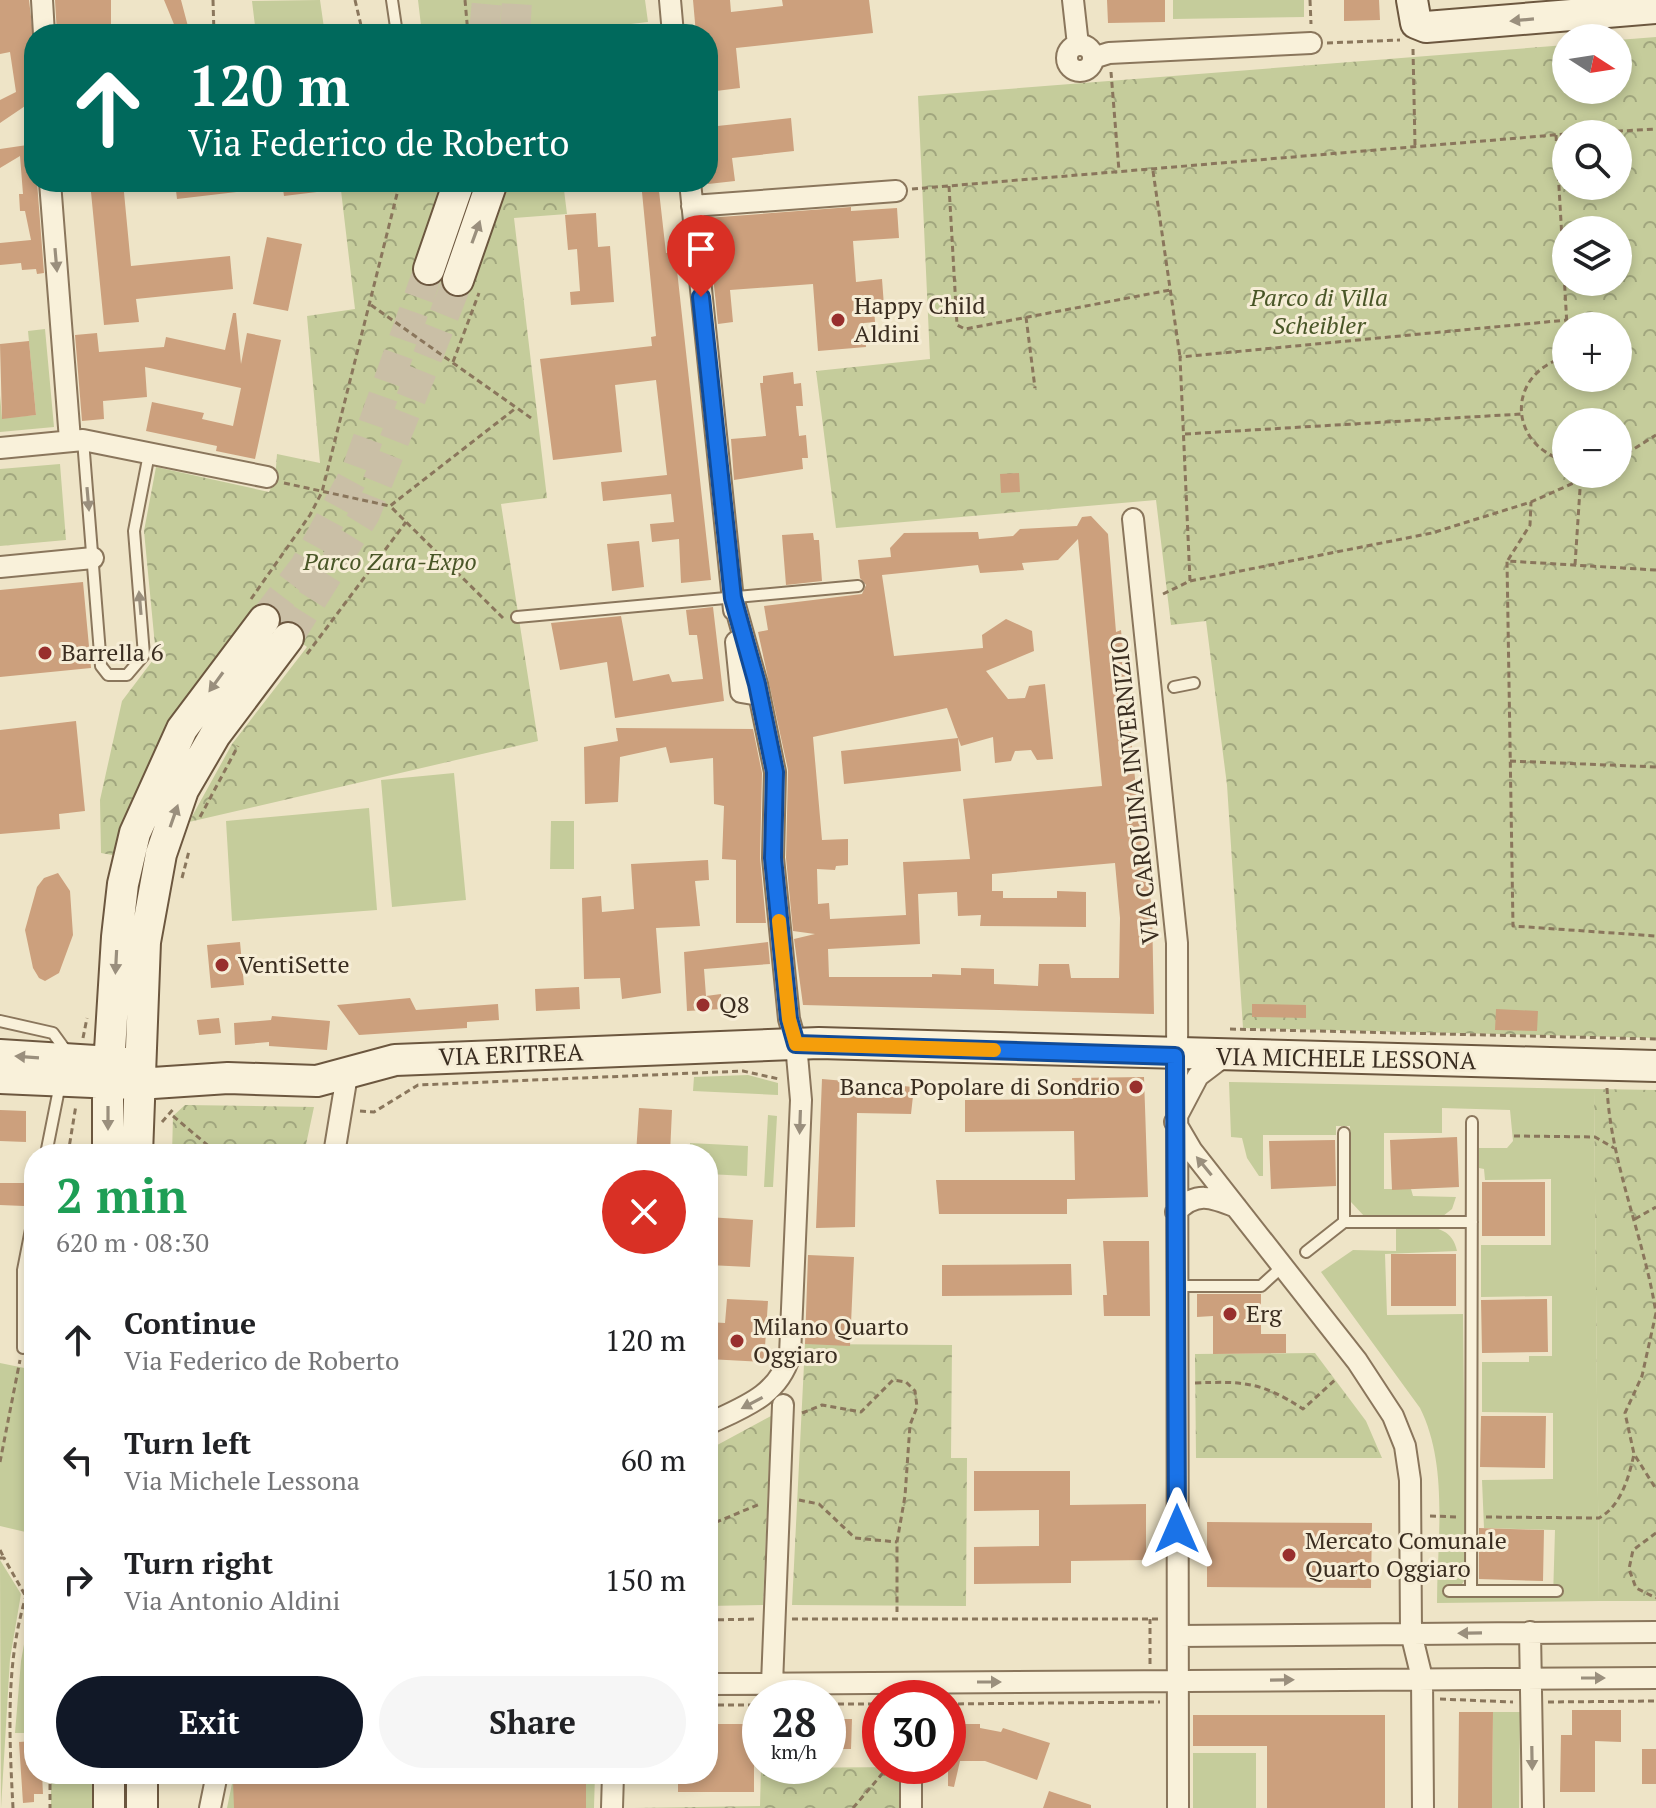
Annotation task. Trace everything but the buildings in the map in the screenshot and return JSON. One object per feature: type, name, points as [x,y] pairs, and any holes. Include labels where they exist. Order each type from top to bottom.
[{"type":"street","points":[[42,0],[43,24]]},
{"type":"street","points":[[670,0],[672,24]]},
{"type":"street","points":[[1073,0],[1094,52],[1311,43]]},
{"type":"street","points":[[1413,21],[1443,26],[1656,8]]},
{"type":"street","points":[[692,206],[896,191]]},
{"type":"street","points":[[51,192],[77,440]]},
{"type":"street","points":[[429,269],[456,192]]},
{"type":"street","points":[[458,280],[489,192]]},
{"type":"street","points":[[691,192],[733,598],[757,684],[775,772],[773,858],[789,1019],[796,1044],[801,1100],[791,1342],[786,1369],[766,1395],[718,1419]]},
{"type":"street","points":[[0,448],[77,440],[267,477]]},
{"type":"street","name":"VIA CAROLINA INVERNIZIO","points":[[1133,519],[1176,912],[1178,1808]]},
{"type":"street","points":[[0,567],[93,558]]},
{"type":"street","points":[[110,1144],[161,854],[183,790],[276,630]]},
{"type":"street","points":[[1226,1043],[1185,1096],[1175,1122],[1192,1151],[1357,1361],[1393,1416],[1405,1446],[1411,1633],[1422,1678],[1423,1808]]},
{"type":"street","name":"VIA MICHELE LESSONA","points":[[796,1044],[1175,1056],[1226,1043],[1656,1066]]},
{"type":"street","name":"VIA ERITREA","points":[[0,1078],[70,1080],[172,1063],[228,1078],[317,1081],[395,1060],[796,1044]]},
{"type":"street","name":"VIA ERITREA","points":[[0,1055],[70,1080]]},
{"type":"street","points":[[124,1073],[135,1144]]},
{"type":"street","points":[[336,1144],[347,1075]]},
{"type":"street","points":[[1176,1212],[1186,1201],[1199,1196],[1238,1208]]},
{"type":"street","points":[[772,1680],[788,1499],[792,1410]]},
{"type":"street","points":[[1530,1632],[1533,1808]]},
{"type":"street","points":[[1178,1636],[1656,1632]]},
{"type":"street","points":[[966,1688],[1178,1681],[1656,1678]]},
{"type":"street","points":[[718,1684],[742,1684]]},
{"type":"street","points":[[109,1784],[109,1808]]},
{"type":"street","points":[[142,1784],[142,1808]]},
{"type":"street","points":[[210,1808],[215,1784]]},
{"type":"street","points":[[612,1808],[613,1784]]},
{"type":"street","points":[[911,1784],[911,1808]]},
{"type":"lane","points":[[392,0],[396,24]]},
{"type":"lane","points":[[77,440],[93,558],[101,666],[108,675],[127,675],[144,655],[134,531],[149,454]]},
{"type":"lane","points":[[517,617],[858,586]]},
{"type":"lane","points":[[1174,687],[1194,683]]},
{"type":"lane","points":[[0,1021],[53,1033],[70,1080],[49,1144]]},
{"type":"lane","points":[[1471,1591],[1472,1122]]},
{"type":"lane","points":[[1344,1133],[1344,1222]]},
{"type":"lane","points":[[1306,1252],[1344,1222],[1472,1222]]},
{"type":"lane","points":[[22,1353],[24,1265]]},
{"type":"lane","points":[[1176,1286],[1261,1286],[1283,1266]]},
{"type":"lane","points":[[1449,1591],[1557,1591]]},
{"type":"path","points":[[213,0],[214,24]]},
{"type":"path","points":[[355,0],[361,24]]},
{"type":"path","points":[[465,0],[467,24]]},
{"type":"path","points":[[1310,0],[1311,43],[1413,21],[1415,145]]},
{"type":"path","points":[[1094,52],[1119,171]]},
{"type":"path","points":[[1632,130],[1656,129]]},
{"type":"path","points":[[896,191],[1552,135]]},
{"type":"path","points":[[1153,171],[1180,357],[1190,581]]},
{"type":"path","points":[[949,186],[957,325],[965,329],[1170,290]]},
{"type":"path","points":[[276,630],[310,515],[322,492],[398,192]]},
{"type":"path","points":[[1560,200],[1567,312]]},
{"type":"path","points":[[371,305],[531,418]]},
{"type":"path","points":[[1026,317],[1035,388]]},
{"type":"path","points":[[1180,357],[1552,321]]},
{"type":"path","points":[[1552,361],[1534,373],[1523,392],[1521,414],[1528,437],[1544,453],[1552,456]]},
{"type":"path","points":[[390,506],[516,408]]},
{"type":"path","points":[[1183,434],[1521,414]]},
{"type":"path","points":[[1632,450],[1656,435]]},
{"type":"path","points":[[267,477],[390,506],[501,618],[517,617]]},
{"type":"path","points":[[1163,594],[1190,581],[1432,533],[1565,488]]},
{"type":"path","points":[[1575,565],[1581,488]]},
{"type":"path","points":[[1531,502],[1530,525],[1507,561],[1513,926],[1656,936]]},
{"type":"path","points":[[276,630],[406,522]]},
{"type":"path","points":[[1507,561],[1656,570]]},
{"type":"path","points":[[195,826],[238,746]]},
{"type":"path","points":[[1510,761],[1656,767]]},
{"type":"path","points":[[182,880],[189,851]]},
{"type":"path","points":[[1226,1043],[1656,1039]]},
{"type":"path","points":[[353,1110],[374,1112],[418,1085],[743,1071],[785,1079]]},
{"type":"path","points":[[70,1080],[74,1121],[70,1144]]},
{"type":"path","points":[[1606,1080],[1614,1148],[1635,1219],[1656,1313],[1642,1376],[1625,1413],[1634,1454],[1656,1489]]},
{"type":"path","points":[[173,1116],[206,1144]]},
{"type":"path","points":[[1514,1136],[1595,1137],[1614,1148]]},
{"type":"path","points":[[1635,1219],[1656,1207]]},
{"type":"path","points":[[0,1462],[22,1353]]},
{"type":"path","points":[[1195,1383],[1243,1381],[1273,1389],[1303,1409],[1336,1379]]},
{"type":"path","points":[[792,1410],[822,1405],[861,1412],[893,1380],[906,1382],[915,1391],[917,1407],[910,1425],[905,1496],[897,1542],[897,1612]]},
{"type":"path","points":[[1409,1517],[1599,1518],[1607,1513],[1629,1477],[1634,1454]]},
{"type":"path","points":[[718,1521],[741,1511],[788,1499],[819,1504],[855,1538],[897,1542]]},
{"type":"path","points":[[1656,1533],[1633,1550],[1629,1569],[1636,1588],[1656,1598]]},
{"type":"path","points":[[0,1550],[24,1593]]},
{"type":"path","points":[[13,1808],[9,1719],[14,1660],[24,1601]]},
{"type":"path","points":[[718,1620],[761,1619]]},
{"type":"path","points":[[787,1619],[1150,1619],[1150,1671]]},
{"type":"path","points":[[1432,1698],[1456,1702],[1525,1701]]},
{"type":"path","points":[[1546,1702],[1656,1701]]},
{"type":"path","points":[[966,1704],[1150,1703]]},
{"type":"path","points":[[718,1705],[742,1705]]},
{"type":"path","points":[[50,1784],[50,1808]]},
{"type":"path","points":[[853,1808],[873,1784]]},
{"type":"green space","points":[[320,0],[323,24],[255,24],[252,1]]},
{"type":"green space","points":[[418,0],[645,0],[648,22],[631,24],[421,24]]},
{"type":"green space","points":[[1173,0],[1304,0],[1304,17],[1173,19]]},
{"type":"green space","name":"Parco di Villa Scheibler","points":[[1656,37],[1656,1038],[1243,1028],[1227,785],[1206,621],[1171,625],[1156,500],[836,528],[816,371],[930,359],[918,96],[1552,46],[1552,104],[1632,104],[1632,39]]},
{"type":"green space","name":"Parco Zara-Expo","points":[[341,192],[564,192],[567,214],[514,218],[547,498],[501,504],[538,741],[189,822],[232,744],[307,647],[258,609],[118,856],[101,853],[100,800],[122,701],[156,656],[144,531],[156,467],[269,492],[275,480],[277,454],[320,463],[307,316],[355,309]]},
{"type":"green space","points":[[45,329],[54,427],[0,432],[0,395],[2,418],[36,415],[28,331]]},
{"type":"green space","points":[[60,464],[66,540],[0,546],[0,469]]},
{"type":"green space","points":[[454,773],[466,900],[392,907],[381,780]]},
{"type":"green space","points":[[369,808],[377,910],[232,921],[226,821]]},
{"type":"green space","points":[[551,821],[574,821],[574,869],[550,869]]},
{"type":"green space","points":[[748,1075],[778,1083],[778,1095],[693,1091],[694,1077]]},
{"type":"green space","points":[[1229,1082],[1594,1089],[1599,1601],[1437,1603],[1438,1479],[1429,1430],[1420,1408],[1321,1272],[1353,1250],[1396,1251],[1396,1228],[1433,1228],[1441,1230],[1454,1241],[1457,1251],[1385,1254],[1387,1315],[1463,1314],[1466,1578],[1462,1584],[1447,1585],[1446,1597],[1553,1598],[1555,1530],[1484,1528],[1482,1480],[1553,1479],[1553,1413],[1482,1412],[1482,1362],[1529,1362],[1529,1356],[1552,1356],[1552,1296],[1481,1297],[1481,1245],[1551,1245],[1551,1179],[1485,1180],[1484,1169],[1479,1168],[1479,1148],[1507,1148],[1513,1141],[1510,1110],[1442,1108],[1442,1133],[1384,1133],[1384,1189],[1411,1189],[1413,1196],[1456,1197],[1452,1209],[1443,1216],[1365,1217],[1351,1202],[1350,1126],[1336,1126],[1336,1135],[1263,1135],[1263,1176],[1259,1176],[1247,1158],[1242,1138],[1231,1137]]},
{"type":"green space","points":[[1594,1089],[1656,1090],[1656,1601],[1599,1601]]},
{"type":"green space","points":[[185,1105],[314,1107],[306,1144],[172,1144],[173,1116]]},
{"type":"green space","points":[[768,1115],[777,1116],[773,1187],[764,1187]]},
{"type":"green space","points":[[718,1144],[748,1146],[747,1176],[718,1175]]},
{"type":"green space","points":[[805,1344],[952,1345],[951,1458],[967,1458],[966,1606],[792,1605]]},
{"type":"green space","points":[[1315,1353],[1366,1421],[1382,1458],[1196,1458],[1195,1354]]},
{"type":"green space","points":[[0,1363],[24,1368],[24,1532],[0,1526]]},
{"type":"green space","points":[[771,1416],[763,1605],[718,1606],[718,1445]]},
{"type":"green space","points":[[0,1560],[21,1594],[10,1659],[1,1808]]},
{"type":"green space","points":[[24,1644],[24,1733],[15,1733]]},
{"type":"green space","points":[[1493,1712],[1520,1712],[1519,1808],[1492,1808]]},
{"type":"green space","points":[[1193,1753],[1256,1753],[1256,1808],[1193,1808]]},
{"type":"green space","points":[[846,1767],[862,1767],[862,1784],[904,1784],[904,1808],[634,1808],[760,1806],[761,1784],[846,1784]]},
{"type":"green space","points":[[51,1784],[97,1784],[97,1808],[51,1808]]},
{"type":"green space","points":[[232,1784],[234,1784],[234,1808],[227,1808]]},
{"type":"green space","points":[[585,1784],[595,1784],[594,1808],[586,1808]]},
{"type":"tunnel","points":[[485,24],[487,0]]},
{"type":"tunnel","points":[[516,24],[517,0]]},
{"type":"tunnel","points":[[264,620],[305,566],[356,472],[429,269]]},
{"type":"tunnel","points":[[288,638],[365,514],[458,280]]},
{"type":"slow traffic","points":[[779,921],[789,1019],[796,1044],[994,1050]]},
{"type":"place","name":"Happy Child Aldini","points":[[838,320]]},
{"type":"place","name":"Barrella 6","points":[[45,653]]},
{"type":"place","name":"VentiSette","points":[[222,965]]},
{"type":"place","name":"Q8","points":[[703,1005]]},
{"type":"place","name":"Banca Popolare di Sondrio","points":[[1136,1087]]},
{"type":"place","name":"Erg","points":[[1230,1314]]},
{"type":"place","name":"Milano Quarto Oggiaro","points":[[737,1341]]},
{"type":"place","name":"Mercato Comunale Quarto Oggiaro","points":[[1289,1555]]},
{"type":"route","points":[[701,297],[733,598],[757,684],[775,772],[773,858],[789,1019],[796,1044],[1175,1056],[1177,1529]]}]
